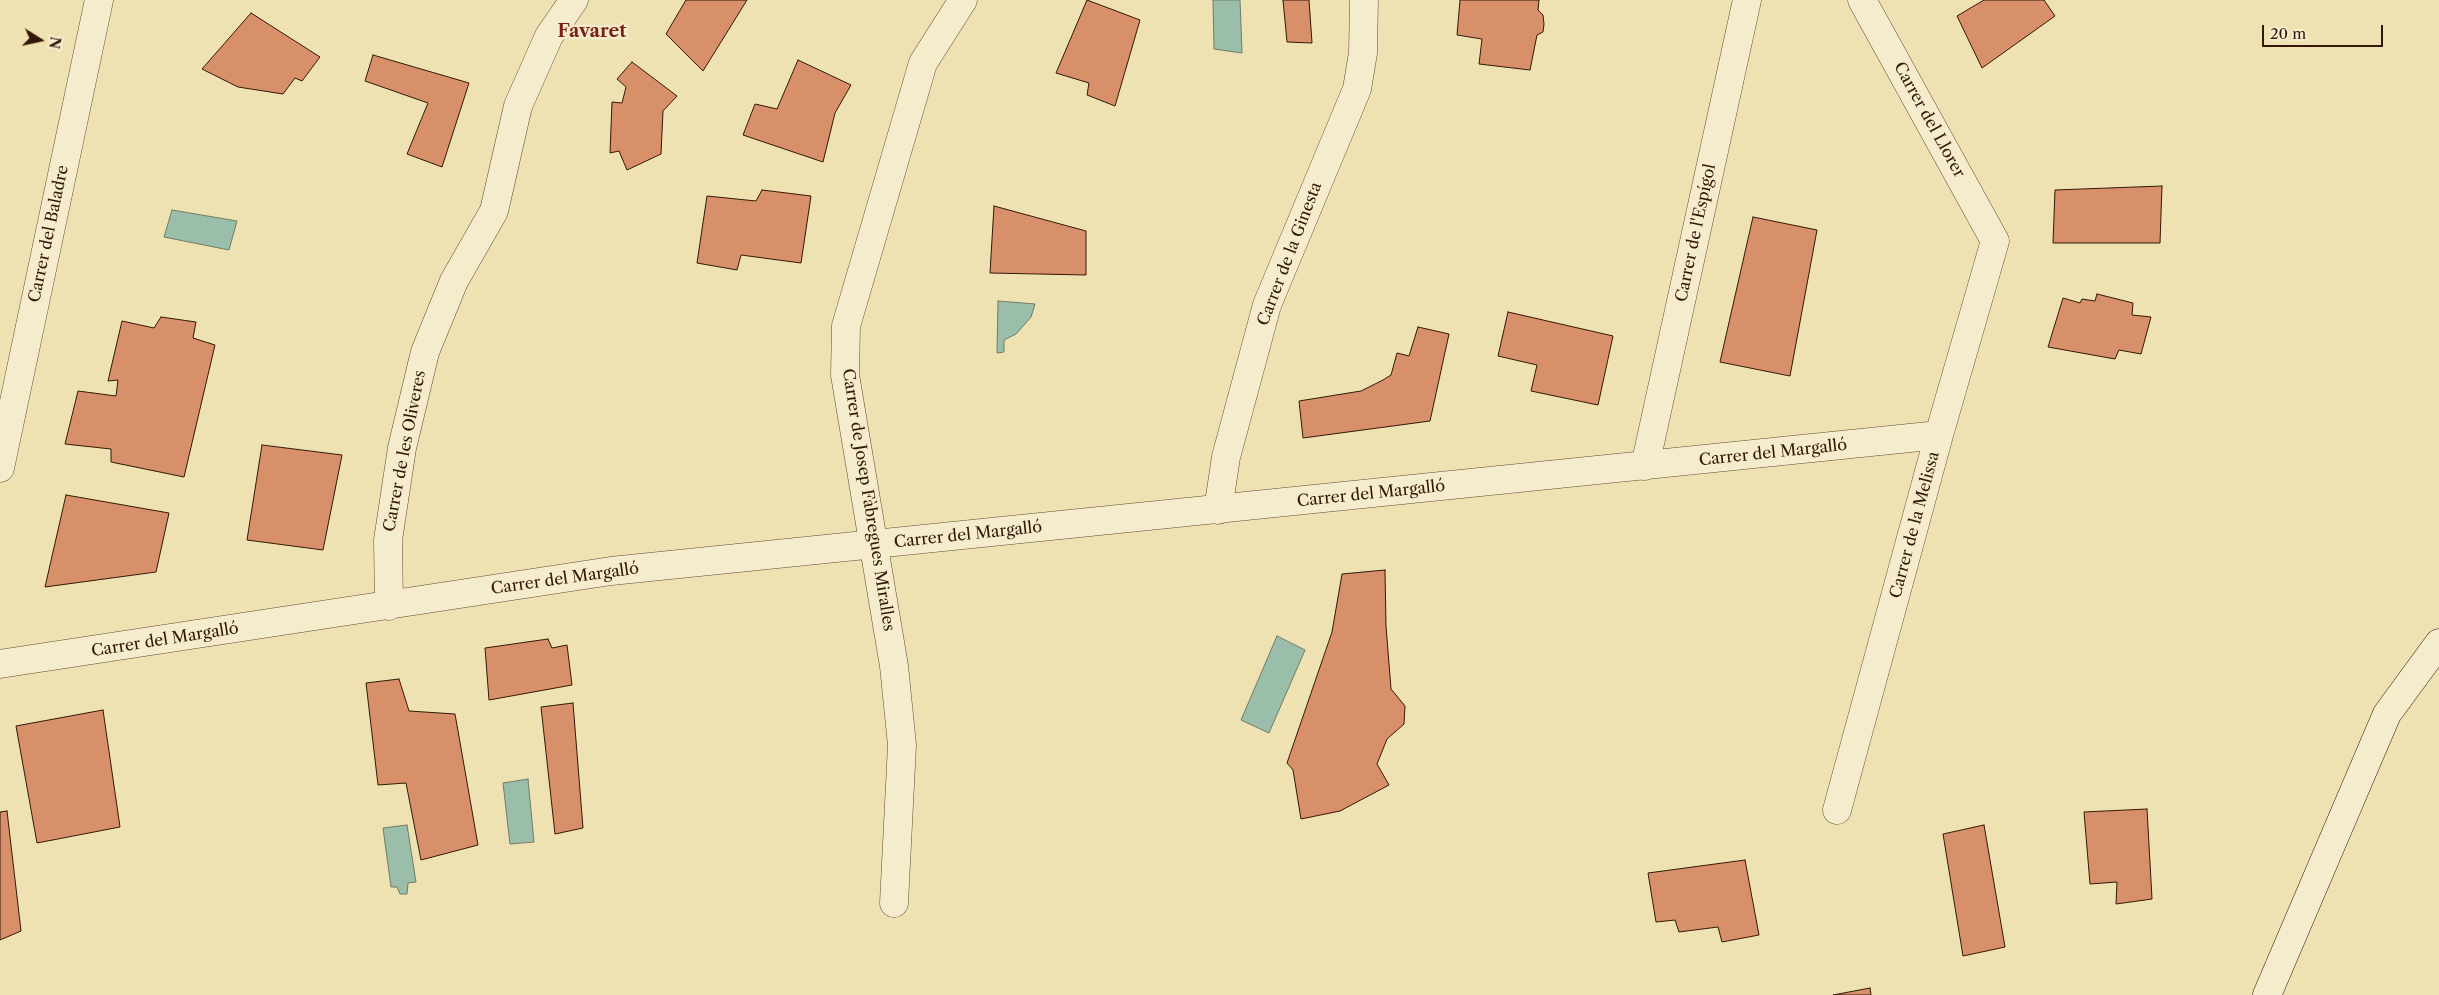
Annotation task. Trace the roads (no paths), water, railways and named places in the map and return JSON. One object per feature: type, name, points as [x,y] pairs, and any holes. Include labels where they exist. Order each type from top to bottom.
[{"type":"street","name":"Carrer del Baladre","points":[[0,468],[99,0]]},
{"type":"street","name":"Carrer de les Oliveres","points":[[389,606],[388,540],[402,448],[425,352],[454,282],[494,211],[518,106],[550,36],[574,0]]},
{"type":"street","name":"Carrer de Josep Fàbregues Miralles","points":[[894,903],[902,745],[894,666],[845,375],[846,326],[923,63],[963,0]]},
{"type":"street","name":"Carrer de la Ginesta","points":[[1218,510],[1226,457],[1267,305],[1357,89],[1363,53],[1364,0]]},
{"type":"street","name":"Carrer de l'Espígol","points":[[1645,466],[1747,0]]},
{"type":"street","name":"Carrer del Llorer","points":[[1862,0],[1995,241]]},
{"type":"street","name":"Carrer de la Melissa","points":[[1837,810],[1939,435],[1995,241]]},
{"type":"street","name":"Carrer del Margalló","points":[[0,664],[611,571],[1939,435]]},
{"type":"street","points":[[2267,995],[2387,714],[2439,643]]},
{"type":"district","name":"Favaret","points":[[592,32]]}]
